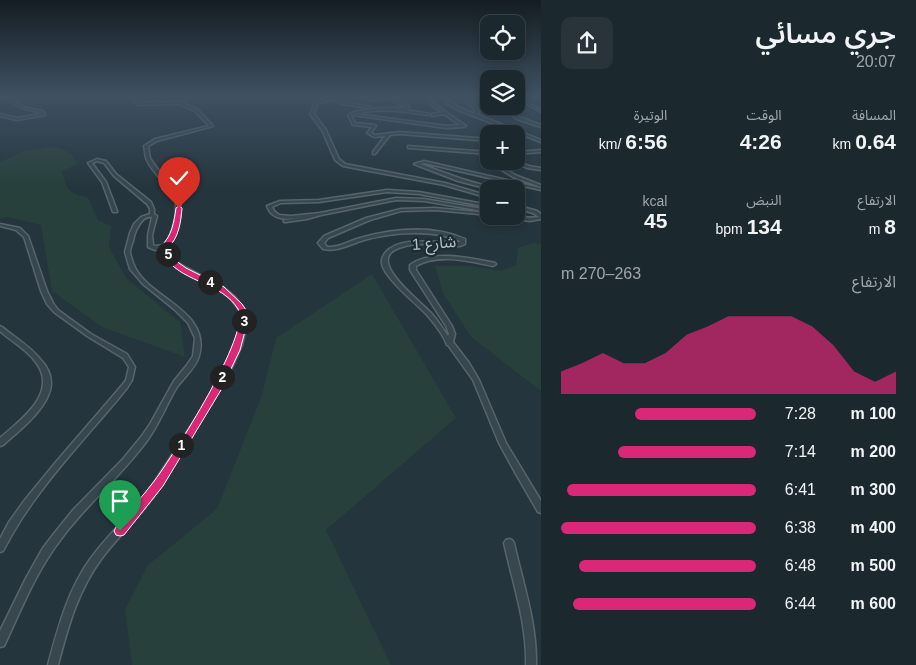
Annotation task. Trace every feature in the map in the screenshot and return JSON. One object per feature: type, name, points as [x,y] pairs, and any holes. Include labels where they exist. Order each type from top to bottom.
[{"type":"street","points":[[115,211],[104,182],[90,164],[91,161],[99,160],[106,164],[115,175],[149,203],[152,215],[155,216],[150,235],[150,246],[155,248],[169,243],[177,224],[179,208],[172,187],[150,163],[146,146],[156,140],[211,126]]},
{"type":"street","points":[[321,126],[337,160],[341,164],[445,184],[480,194]]},
{"type":"street","points":[[374,126],[370,135],[400,133],[480,139]]},
{"type":"street","points":[[439,126],[453,128],[464,126]]},
{"type":"street","points":[[502,126],[541,141]]},
{"type":"street","points":[[374,153],[388,135]]},
{"type":"street","points":[[410,147],[480,152]]},
{"type":"street","points":[[525,152],[541,151]]},
{"type":"street","points":[[480,185],[416,164],[424,162],[511,180]]},
{"type":"street","points":[[525,166],[541,169]]},
{"type":"street","points":[[505,170],[514,176],[540,186]]},
{"type":"street","points":[[525,183],[540,186]]},
{"type":"street","points":[[480,204],[428,194],[387,190],[319,201],[280,202],[269,206],[278,217],[320,214],[402,199],[424,200],[480,211]]},
{"type":"street","name":"شارع 1","points":[[480,212],[435,208],[401,210],[368,219],[326,237],[321,243],[325,248],[334,249],[368,237],[404,232],[450,235],[463,240],[463,243],[456,244],[420,242],[401,246],[387,253],[384,263],[391,276],[427,311],[476,381],[507,451],[540,504]]},
{"type":"street","points":[[525,210],[541,217]]},
{"type":"street","points":[[286,221],[320,214]]},
{"type":"street","points":[[0,642],[37,567],[49,548],[66,524],[145,438],[176,384],[196,357],[198,341],[189,322],[178,310],[143,281],[128,261],[127,249],[132,234],[141,218],[152,215]]},
{"type":"street","points":[[525,219],[533,220],[541,217]]},
{"type":"street","points":[[0,226],[18,230],[26,236],[44,291],[50,304],[56,311],[89,335],[125,356],[132,366],[129,380],[125,386],[35,490],[10,526],[0,548]]},
{"type":"street","points":[[53,665],[66,618],[85,575],[108,542],[131,518],[159,483],[217,388],[242,332],[244,313],[233,298],[208,280],[176,265],[169,259],[164,246]]},
{"type":"street","points":[[449,343],[452,334],[450,326],[413,270],[413,265],[419,261],[440,258],[493,264]]},
{"type":"street","points":[[0,328],[38,359],[47,373],[48,379],[46,393],[40,405],[0,443]]},
{"type":"street","points":[[508,543],[527,613],[532,656],[531,665]]},
{"type":"green space","points":[[49,147],[66,151],[76,160],[78,164],[62,171],[67,187],[73,193],[88,198],[98,220],[111,226],[109,247],[126,278],[180,322],[185,357],[102,327],[52,291],[41,225],[8,217],[0,218],[0,162],[24,151]]},
{"type":"green space","points":[[533,243],[541,244],[541,391],[471,337],[443,293],[435,266],[471,266],[501,271],[516,265],[518,248]]},
{"type":"green space","points":[[372,274],[456,418],[326,530],[391,665],[132,665],[125,609],[148,565],[217,509],[262,395],[276,338]]},
{"type":"route","points":[[120,531],[159,483],[217,388],[242,332],[244,313],[233,298],[208,280],[183,270],[169,259],[164,246],[169,243],[177,224],[180,215],[179,208]]}]
